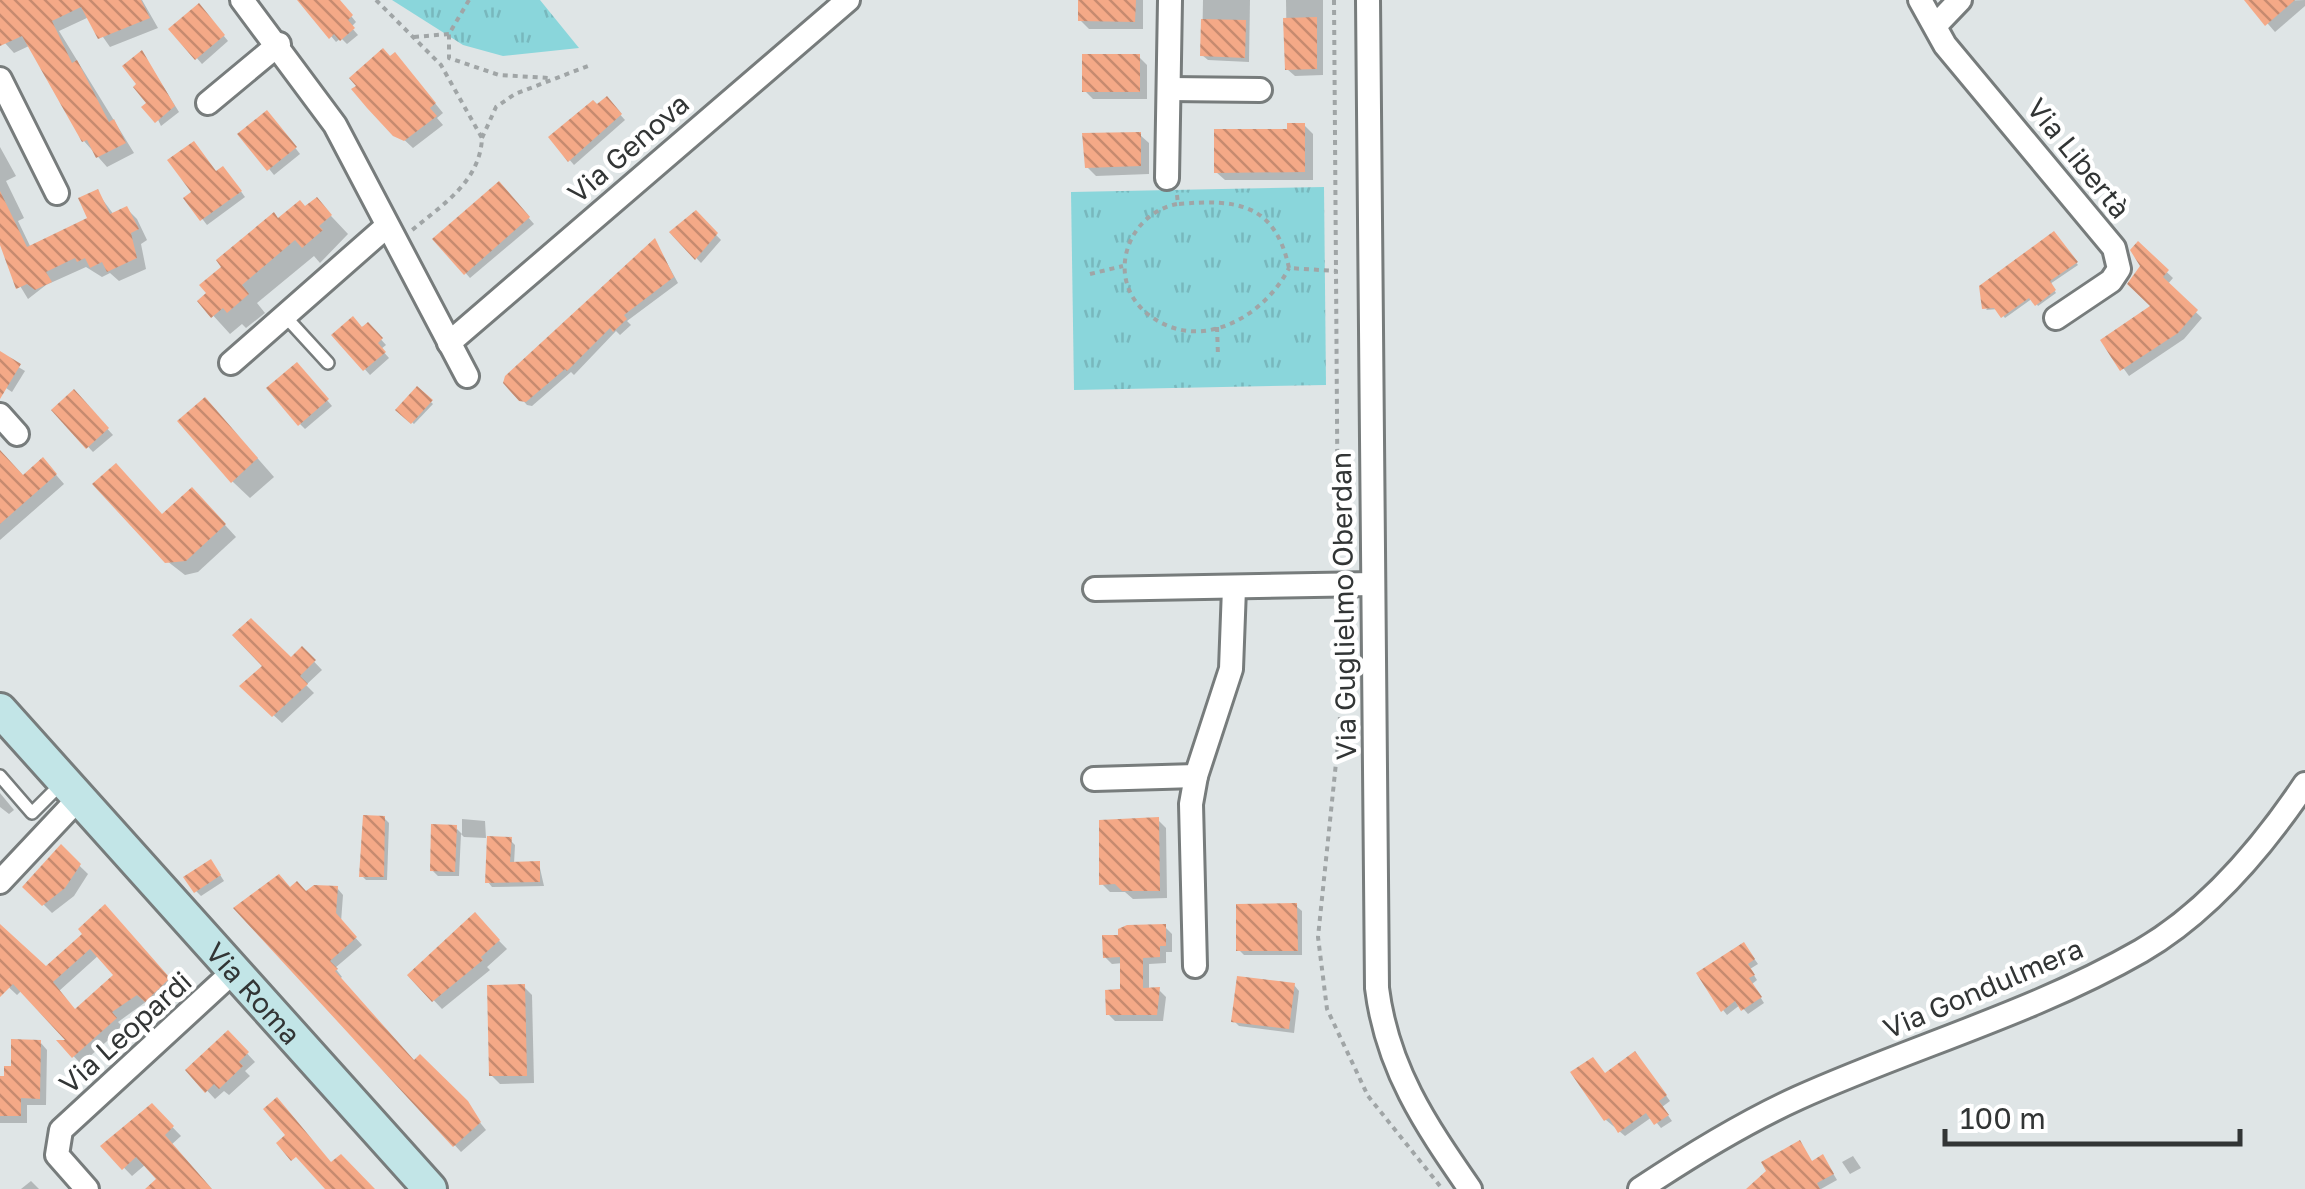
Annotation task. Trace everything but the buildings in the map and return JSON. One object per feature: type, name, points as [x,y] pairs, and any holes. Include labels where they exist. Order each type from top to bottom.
[{"type":"main road","name":"Via Roma","points":[[1,714],[430,1189]]},
{"type":"street","points":[[242,0],[280,44],[335,125],[467,376]]},
{"type":"street","name":"Via Genova","points":[[448,343],[848,0]]},
{"type":"street","points":[[1168,178],[1170,0]]},
{"type":"street","name":"Via Guglielmo Oberdan","points":[[1368,0],[1372,584],[1381,1021],[1416,1112],[1470,1188]]},
{"type":"street","name":"Via Libertà","points":[[1920,0],[1945,45],[2114,248],[2120,269],[2112,281],[2056,318]]},
{"type":"street","points":[[1936,26],[1960,0]]},
{"type":"street","points":[[208,103],[280,44]]},
{"type":"street","points":[[0,78],[56,193]]},
{"type":"street","points":[[1170,88],[1260,90]]},
{"type":"street","points":[[231,363],[284,315],[392,235]]},
{"type":"street","points":[[0,416],[17,434]]},
{"type":"street","points":[[1095,590],[1372,584]]},
{"type":"street","points":[[1195,966],[1191,804],[1196,776],[1232,670],[1234,588]]},
{"type":"street","points":[[1094,778],[1196,776]]},
{"type":"street","points":[[0,882],[72,789]]},
{"type":"street","name":"Via Gondulmera","points":[[1640,1189],[1749,1122],[1798,1098],[2032,1003],[2142,950],[2211,897],[2301,801]]},
{"type":"street","name":"Via Leopardi","points":[[87,1189],[57,1155],[61,1130],[236,970]]},
{"type":"lane","points":[[284,315],[328,363]]},
{"type":"lane","points":[[0,776],[32,813],[72,789]]},
{"type":"path","points":[[376,0],[441,65],[482,138]]},
{"type":"path","points":[[441,65],[448,58],[449,34],[469,0]]},
{"type":"path","points":[[1334,0],[1340,724],[1318,937],[1324,990],[1338,1039],[1368,1096],[1443,1189]]},
{"type":"path","points":[[412,36],[449,34]]},
{"type":"path","points":[[448,58],[499,75],[549,78]]},
{"type":"path","points":[[392,235],[467,182],[475,170],[482,138],[496,107],[549,78],[588,66]]},
{"type":"path","points":[[1168,178],[1176,190],[1178,204]]},
{"type":"path","points":[[1239,203],[1262,215],[1282,238],[1289,268],[1268,302],[1254,314],[1217,327],[1172,326],[1149,315],[1134,298],[1123,266],[1134,230],[1150,214],[1178,204],[1239,203]]},
{"type":"path","points":[[1090,274],[1123,266]]},
{"type":"path","points":[[1289,268],[1336,271]]},
{"type":"path","points":[[1217,327],[1218,356]]},
{"type":"green space","points":[[392,0],[540,0],[579,48],[503,56],[463,45]]},
{"type":"green space","points":[[1324,187],[1326,385],[1074,390],[1071,192]]}]
